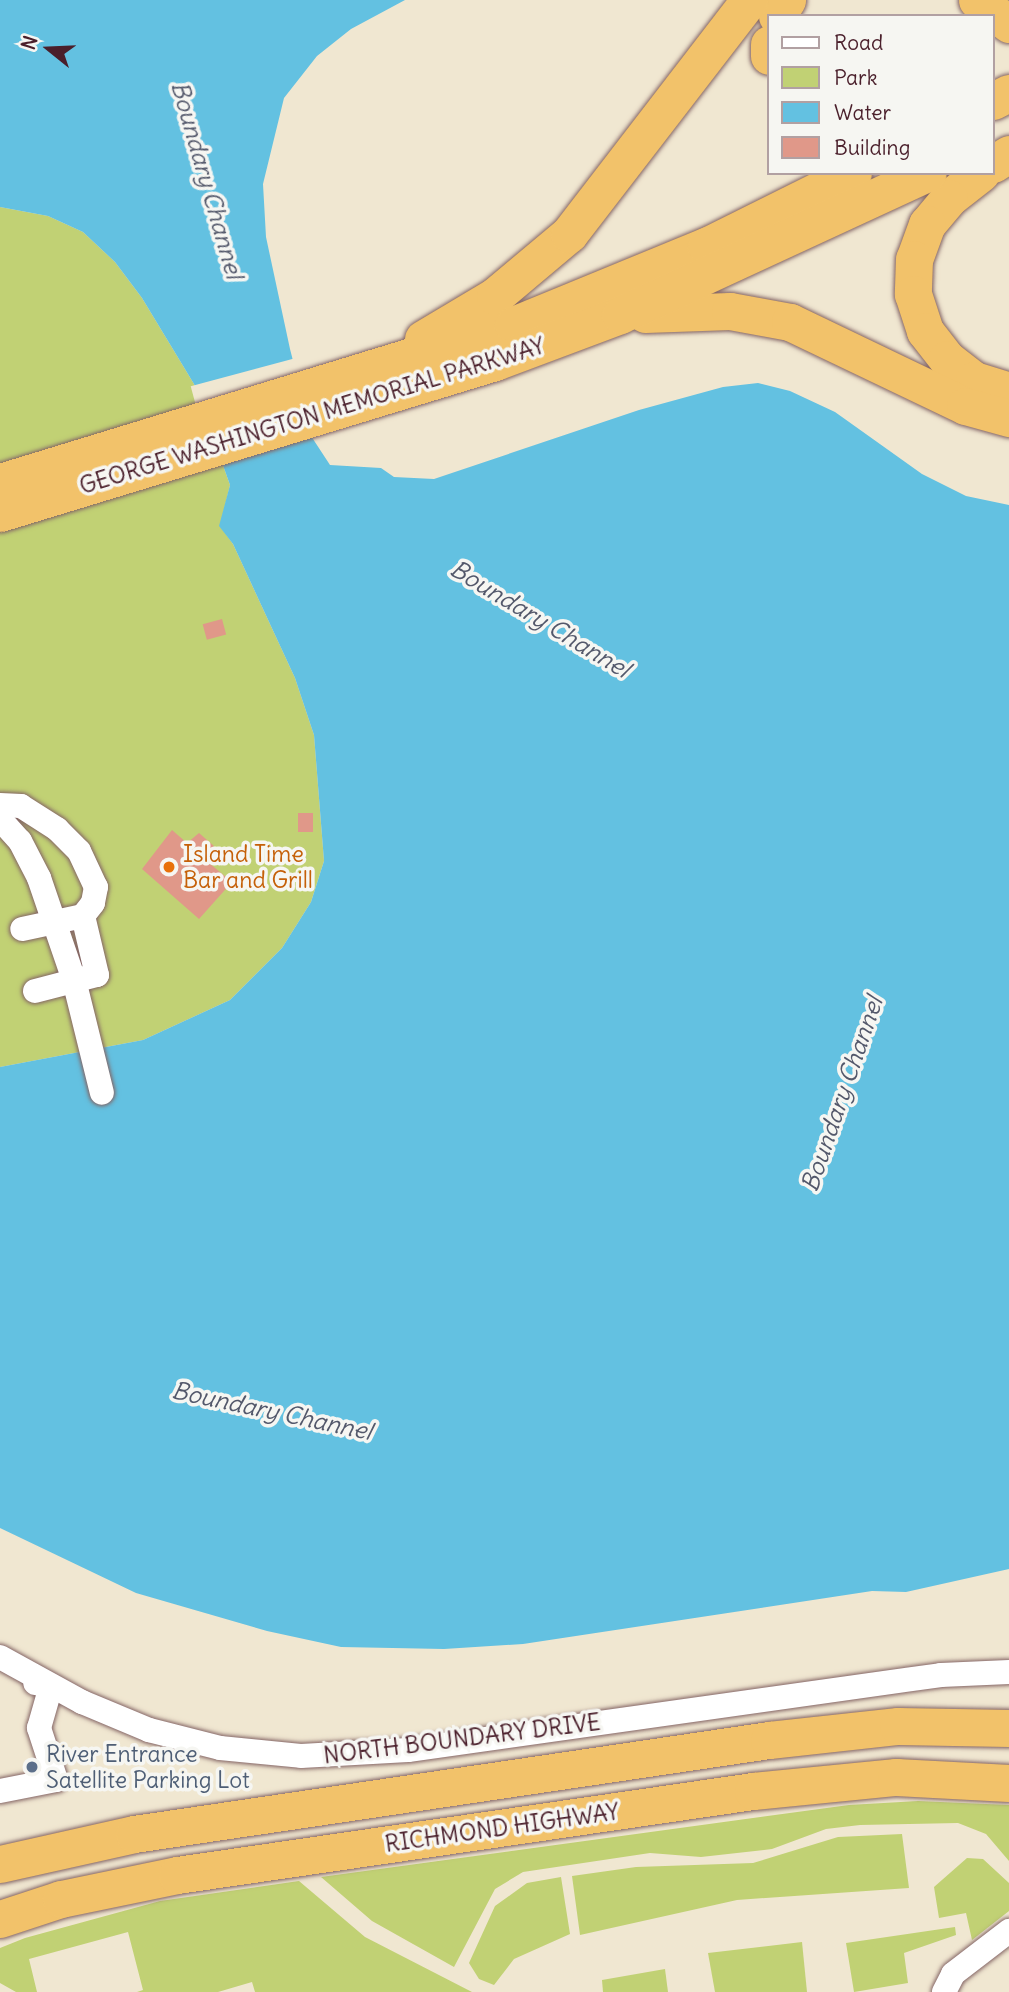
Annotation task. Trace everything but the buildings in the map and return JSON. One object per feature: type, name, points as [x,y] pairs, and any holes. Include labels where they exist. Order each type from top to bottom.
[{"type":"highway","points":[[384,383],[400,351],[495,296],[569,234],[749,0]]},
{"type":"highway","points":[[977,0],[1009,24]]},
{"type":"highway","points":[[1003,0],[1009,9]]},
{"type":"highway","name":"GEORGE WASHINGTON MEMORIAL PARKWAY","points":[[384,383],[706,246],[849,175]]},
{"type":"highway","name":"GEORGE WASHINGTON MEMORIAL PARKWAY","points":[[0,513],[138,457],[620,315],[924,175]]},
{"type":"highway","points":[[978,175],[948,198],[927,224],[914,259],[914,293],[925,331],[947,359],[974,380],[1009,391]]},
{"type":"highway","points":[[620,315],[707,310],[771,317],[830,337],[965,406],[1009,418]]},
{"type":"highway","name":"GEORGE WASHINGTON MEMORIAL PARKWAY","points":[[0,482],[138,457]]},
{"type":"highway","name":"RICHMOND HIGHWAY","points":[[0,1864],[134,1834],[782,1738],[898,1726],[1009,1728]]},
{"type":"highway","name":"RICHMOND HIGHWAY","points":[[0,1919],[61,1899],[177,1875],[753,1791],[896,1777],[1009,1783]]},
{"type":"street","points":[[0,805],[21,806],[43,817],[79,851],[96,887],[93,903],[83,916],[22,929]]},
{"type":"street","points":[[0,819],[20,841],[39,878],[52,923],[74,980],[102,1093]]},
{"type":"street","points":[[35,991],[97,975],[83,916]]},
{"type":"street","name":"NORTH BOUNDARY DRIVE","points":[[0,1657],[51,1686],[128,1722],[195,1743],[273,1755],[328,1756],[408,1750],[941,1675],[1009,1672]]},
{"type":"street","name":"NORTH BOUNDARY DRIVE","points":[[941,1675],[1009,1658]]},
{"type":"street","points":[[0,1676],[51,1686],[39,1728],[56,1780],[0,1791]]},
{"type":"street","points":[[944,1992],[953,1973],[1009,1931]]},
{"type":"green space","points":[[0,207],[48,216],[83,232],[115,262],[142,298],[194,384],[230,485],[220,526],[233,544],[295,678],[314,735],[324,861],[311,902],[282,948],[230,1000],[143,1040],[0,1067]]},
{"type":"green space","points":[[918,1801],[1009,1805],[1009,1861],[986,1834],[958,1823],[860,1825],[826,1829],[772,1849],[701,1857],[650,1853],[523,1872],[495,1889],[454,1967],[372,1921],[321,1877],[849,1805]]},
{"type":"green space","points":[[902,1834],[909,1888],[737,1900],[580,1935],[572,1876],[636,1867],[753,1863],[838,1837]]},
{"type":"green space","points":[[967,1858],[983,1859],[1009,1883],[1009,1911],[972,1940],[966,1913],[939,1918],[934,1887]]},
{"type":"green space","points":[[561,1877],[570,1934],[514,1959],[494,1985],[479,1979],[469,1963],[495,1906],[527,1883]]},
{"type":"green space","points":[[299,1881],[365,1937],[472,1992],[255,1992],[252,1982],[218,1992],[137,1992],[143,1990],[128,1932],[29,1959],[37,1992],[16,1992],[0,1983],[0,1948],[25,1938],[160,1901]]},
{"type":"green space","points":[[955,1927],[956,1935],[904,1953],[908,1983],[854,1992],[846,1943]]},
{"type":"green space","points":[[802,1942],[807,1992],[715,1992],[708,1953]]},
{"type":"green space","points":[[665,1969],[668,1992],[603,1992],[602,1980]]},
{"type":"water","name":"Boundary Channel","points":[[0,0],[405,0],[351,29],[317,56],[284,98],[263,184],[266,237],[290,349],[313,439],[330,465],[381,468],[394,477],[434,479],[639,410],[723,387],[758,383],[790,391],[835,412],[922,474],[966,496],[1009,505],[1009,1569],[906,1592],[872,1591],[523,1644],[444,1649],[341,1647],[267,1631],[136,1593],[0,1528],[0,1067],[143,1040],[230,1000],[282,948],[311,902],[324,861],[314,735],[295,678],[233,544],[219,526],[230,485],[194,384],[142,298],[115,262],[83,232],[48,216],[0,207]]},
{"type":"pier","points":[[296,358],[315,430],[210,459],[191,386]]},
{"type":"place","name":"Island Time Bar and Grill","points":[[169,867]]},
{"type":"place","name":"River Entrance Satellite Parking Lot","points":[[32,1767]]}]
